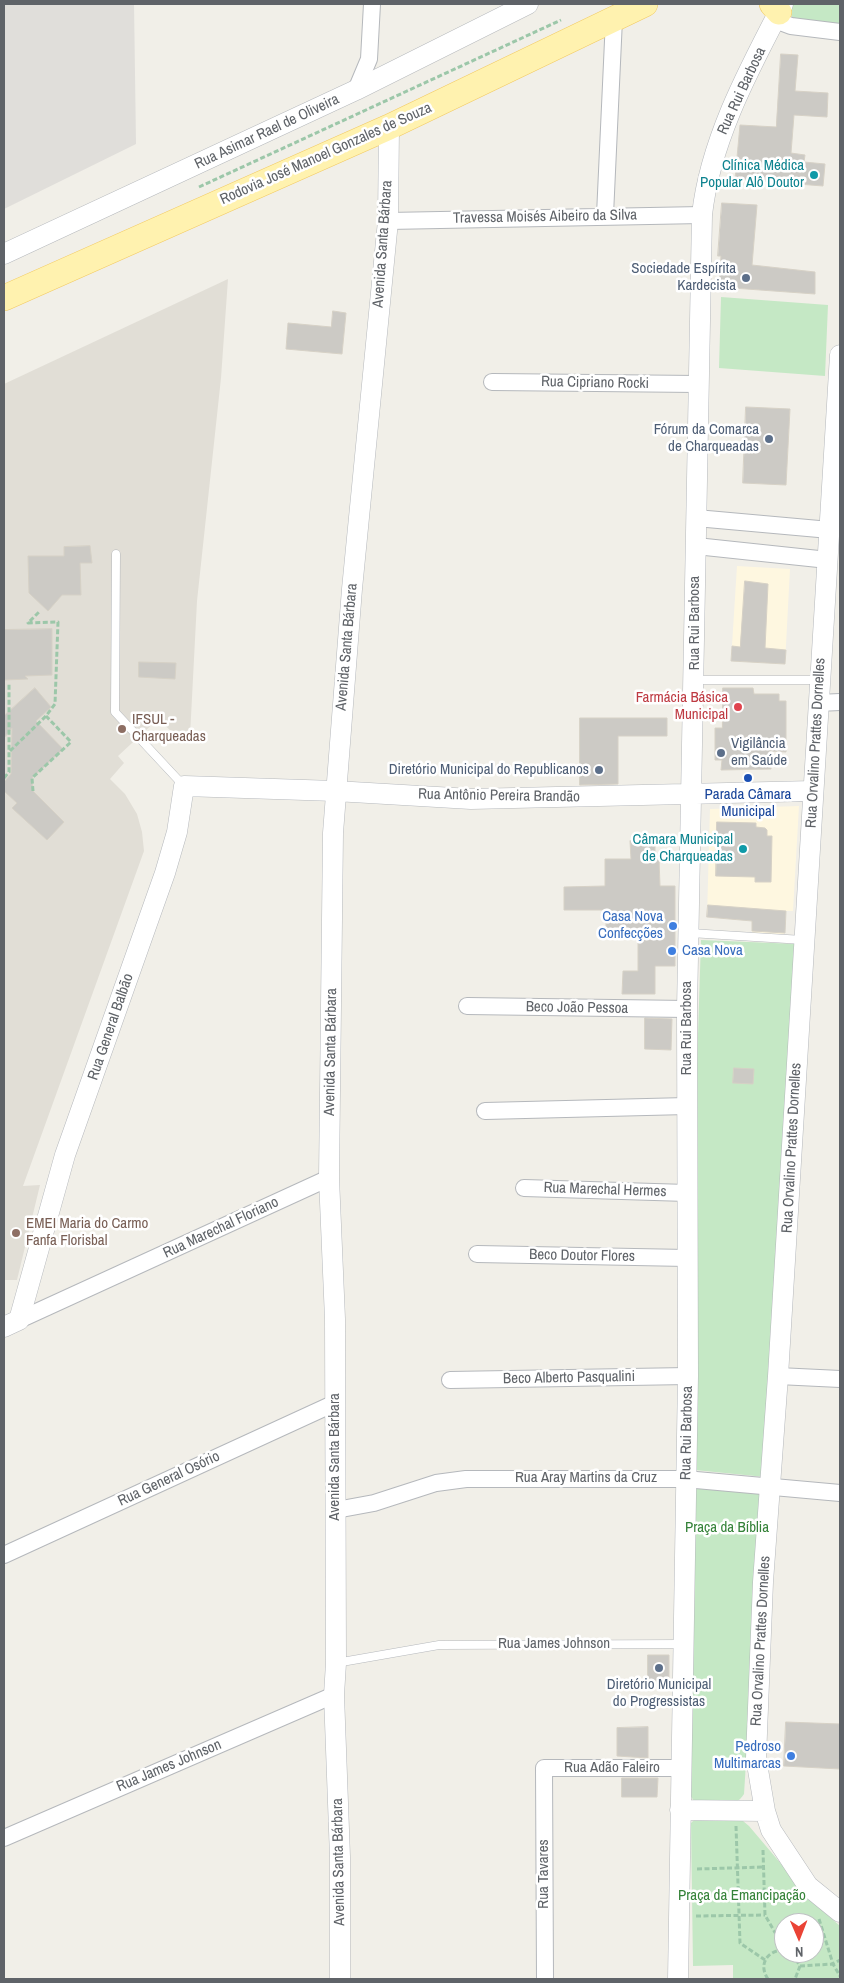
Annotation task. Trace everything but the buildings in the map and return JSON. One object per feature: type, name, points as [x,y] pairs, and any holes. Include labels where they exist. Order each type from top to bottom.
[{"type":"main road","name":"Rodovia José Manoel Gonzales de Souza","points":[[4,298],[389,127],[645,4]]},
{"type":"street","points":[[356,90],[369,59],[372,4]]},
{"type":"street","name":"Rua Asimar Rael de Oliveira","points":[[4,254],[356,90],[528,4]]},
{"type":"street","points":[[777,10],[791,26],[840,32]]},
{"type":"street","name":"Rua Rui Barbosa","points":[[678,1979],[682,1644],[688,1376],[688,933],[702,215],[708,176],[722,132],[777,10]]},
{"type":"street","points":[[605,216],[614,19]]},
{"type":"street","name":"Avenida Santa Bárbara","points":[[340,1979],[340,1857],[334,1694],[336,1663],[335,1319],[329,1178],[335,791],[372,373],[388,221],[389,127]]},
{"type":"street","name":"Travessa Moisés Aibeiro da Silva","points":[[388,221],[702,215]]},
{"type":"street","name":"Rua Orvalino Prattes Dornelles","points":[[840,355],[832,544],[819,680],[778,1376],[757,1682],[756,1758],[765,1811],[775,1837],[801,1877],[820,1897],[840,1912]]},
{"type":"street","name":"Rua Cipriano Rocki","points":[[492,382],[698,384]]},
{"type":"street","points":[[696,518],[832,544]]},
{"type":"street","points":[[696,546],[832,544]]},
{"type":"street","points":[[818,703],[840,702]]},
{"type":"street","name":"Rua Antônio Pereira Brandão","points":[[184,786],[335,791],[470,799],[813,791]]},
{"type":"street","name":"Rua General Balbão","points":[[12,1323],[65,1155],[164,873],[177,832],[184,786]]},
{"type":"street","name":"Beco João Pessoa","points":[[467,1006],[687,1009]]},
{"type":"street","points":[[485,1111],[687,1106]]},
{"type":"street","name":"Rua Marechal Floriano","points":[[12,1323],[329,1178]]},
{"type":"street","name":"Rua Marechal Hermes","points":[[524,1188],[687,1193]]},
{"type":"street","name":"Beco Doutor Flores","points":[[477,1254],[687,1258]]},
{"type":"street","name":"Beco Alberto Pasqualini","points":[[450,1380],[688,1376]]},
{"type":"street","points":[[778,1376],[840,1379]]},
{"type":"street","name":"Rua General Osório","points":[[4,1554],[335,1403]]},
{"type":"street","name":"Rua Aray Martins da Cruz","points":[[336,1510],[374,1503],[436,1482],[466,1479],[686,1479],[840,1493]]},
{"type":"street","name":"Rua James Johnson","points":[[4,1838],[334,1694]]},
{"type":"street","name":"Rua Adão Faleiro","points":[[544,1768],[681,1768]]},
{"type":"street","name":"Rua Tavares","points":[[544,1768],[545,1979]]},
{"type":"street","points":[[680,1810],[765,1811]]},
{"type":"lane","points":[[116,554],[115,712],[148,745],[184,786]]},
{"type":"lane","points":[[694,680],[819,680]]},
{"type":"lane","points":[[688,933],[804,940]]},
{"type":"lane","name":"Rua James Johnson","points":[[336,1663],[439,1645],[682,1644]]},
{"type":"path","points":[[198,188],[570,16]]},
{"type":"path","points":[[10,751],[46,716],[55,704],[58,622],[28,623],[40,611]]},
{"type":"path","points":[[4,778],[9,772],[9,684]]},
{"type":"path","points":[[33,791],[32,778],[71,742],[46,716]]},
{"type":"path","points":[[736,1820],[740,1943],[765,1960]]},
{"type":"path","points":[[763,1842],[765,1915],[774,1931]]},
{"type":"path","points":[[692,1869],[764,1867]]},
{"type":"path","points":[[818,1912],[833,1964],[840,1976]]},
{"type":"path","points":[[693,1916],[765,1915]]},
{"type":"path","points":[[768,1979],[764,1972],[765,1960],[774,1952]]},
{"type":"path","points":[[800,1966],[833,1964],[840,1960]]},
{"type":"path","points":[[795,1979],[800,1966]]},
{"type":"shaded area","points":[[4,4],[134,4],[136,144],[4,209]]},
{"type":"shaded area","points":[[228,279],[221,378],[197,601],[190,736],[185,744],[158,719],[118,756],[124,763],[110,779],[125,794],[137,814],[142,832],[144,851],[23,1186],[40,1185],[17,1280],[4,1280],[4,384]]},
{"type":"shaded area","points":[[737,566],[790,569],[785,664],[731,661]]},
{"type":"shaded area","name":"Câmara Municipal de Charqueadas","points":[[799,806],[793,911],[786,911],[784,936],[752,933],[752,921],[707,917],[710,809]]},
{"type":"green space","points":[[793,4],[840,4],[840,27],[794,20],[789,11]]},
{"type":"green space","points":[[721,297],[828,305],[825,376],[719,368]]},
{"type":"green space","points":[[701,940],[797,944],[765,1477],[695,1470],[697,1066]]},
{"type":"green space","name":"Praça da Bíblia","points":[[694,1488],[763,1494],[744,1794],[734,1803],[722,1805],[694,1801],[690,1795]]},
{"type":"green space","name":"Praça da Emancipação","points":[[694,1820],[743,1821],[815,1904],[840,1926],[840,1979],[733,1979],[733,1965],[693,1966],[691,1823]]},
{"type":"place","name":"Clínica Médica Popular Alô Doutor","points":[[814,175]]},
{"type":"place","name":"Sociedade Espírita Kardecista","points":[[746,278]]},
{"type":"place","name":"Fórum da Comarca de Charqueadas","points":[[769,439]]},
{"type":"place","name":"Farmácia Básica Municipal","points":[[738,707]]},
{"type":"place","name":"IFSUL - Charqueadas","points":[[122,729]]},
{"type":"place","name":"Vigilância em Saúde","points":[[721,753]]},
{"type":"place","name":"Diretório Municipal do Republicanos","points":[[599,770]]},
{"type":"place","name":"Parada Câmara Municipal","points":[[748,778]]},
{"type":"place","name":"Câmara Municipal de Charqueadas","points":[[743,849]]},
{"type":"place","name":"Casa Nova Confecções","points":[[673,926]]},
{"type":"place","name":"Casa Nova","points":[[672,951]]},
{"type":"place","name":"EMEI Maria do Carmo Fanfa Florisbal","points":[[16,1233]]},
{"type":"place","name":"Diretório Municipal do Progressistas","points":[[659,1668]]},
{"type":"place","name":"Pedroso Multimarcas","points":[[791,1756]]}]
